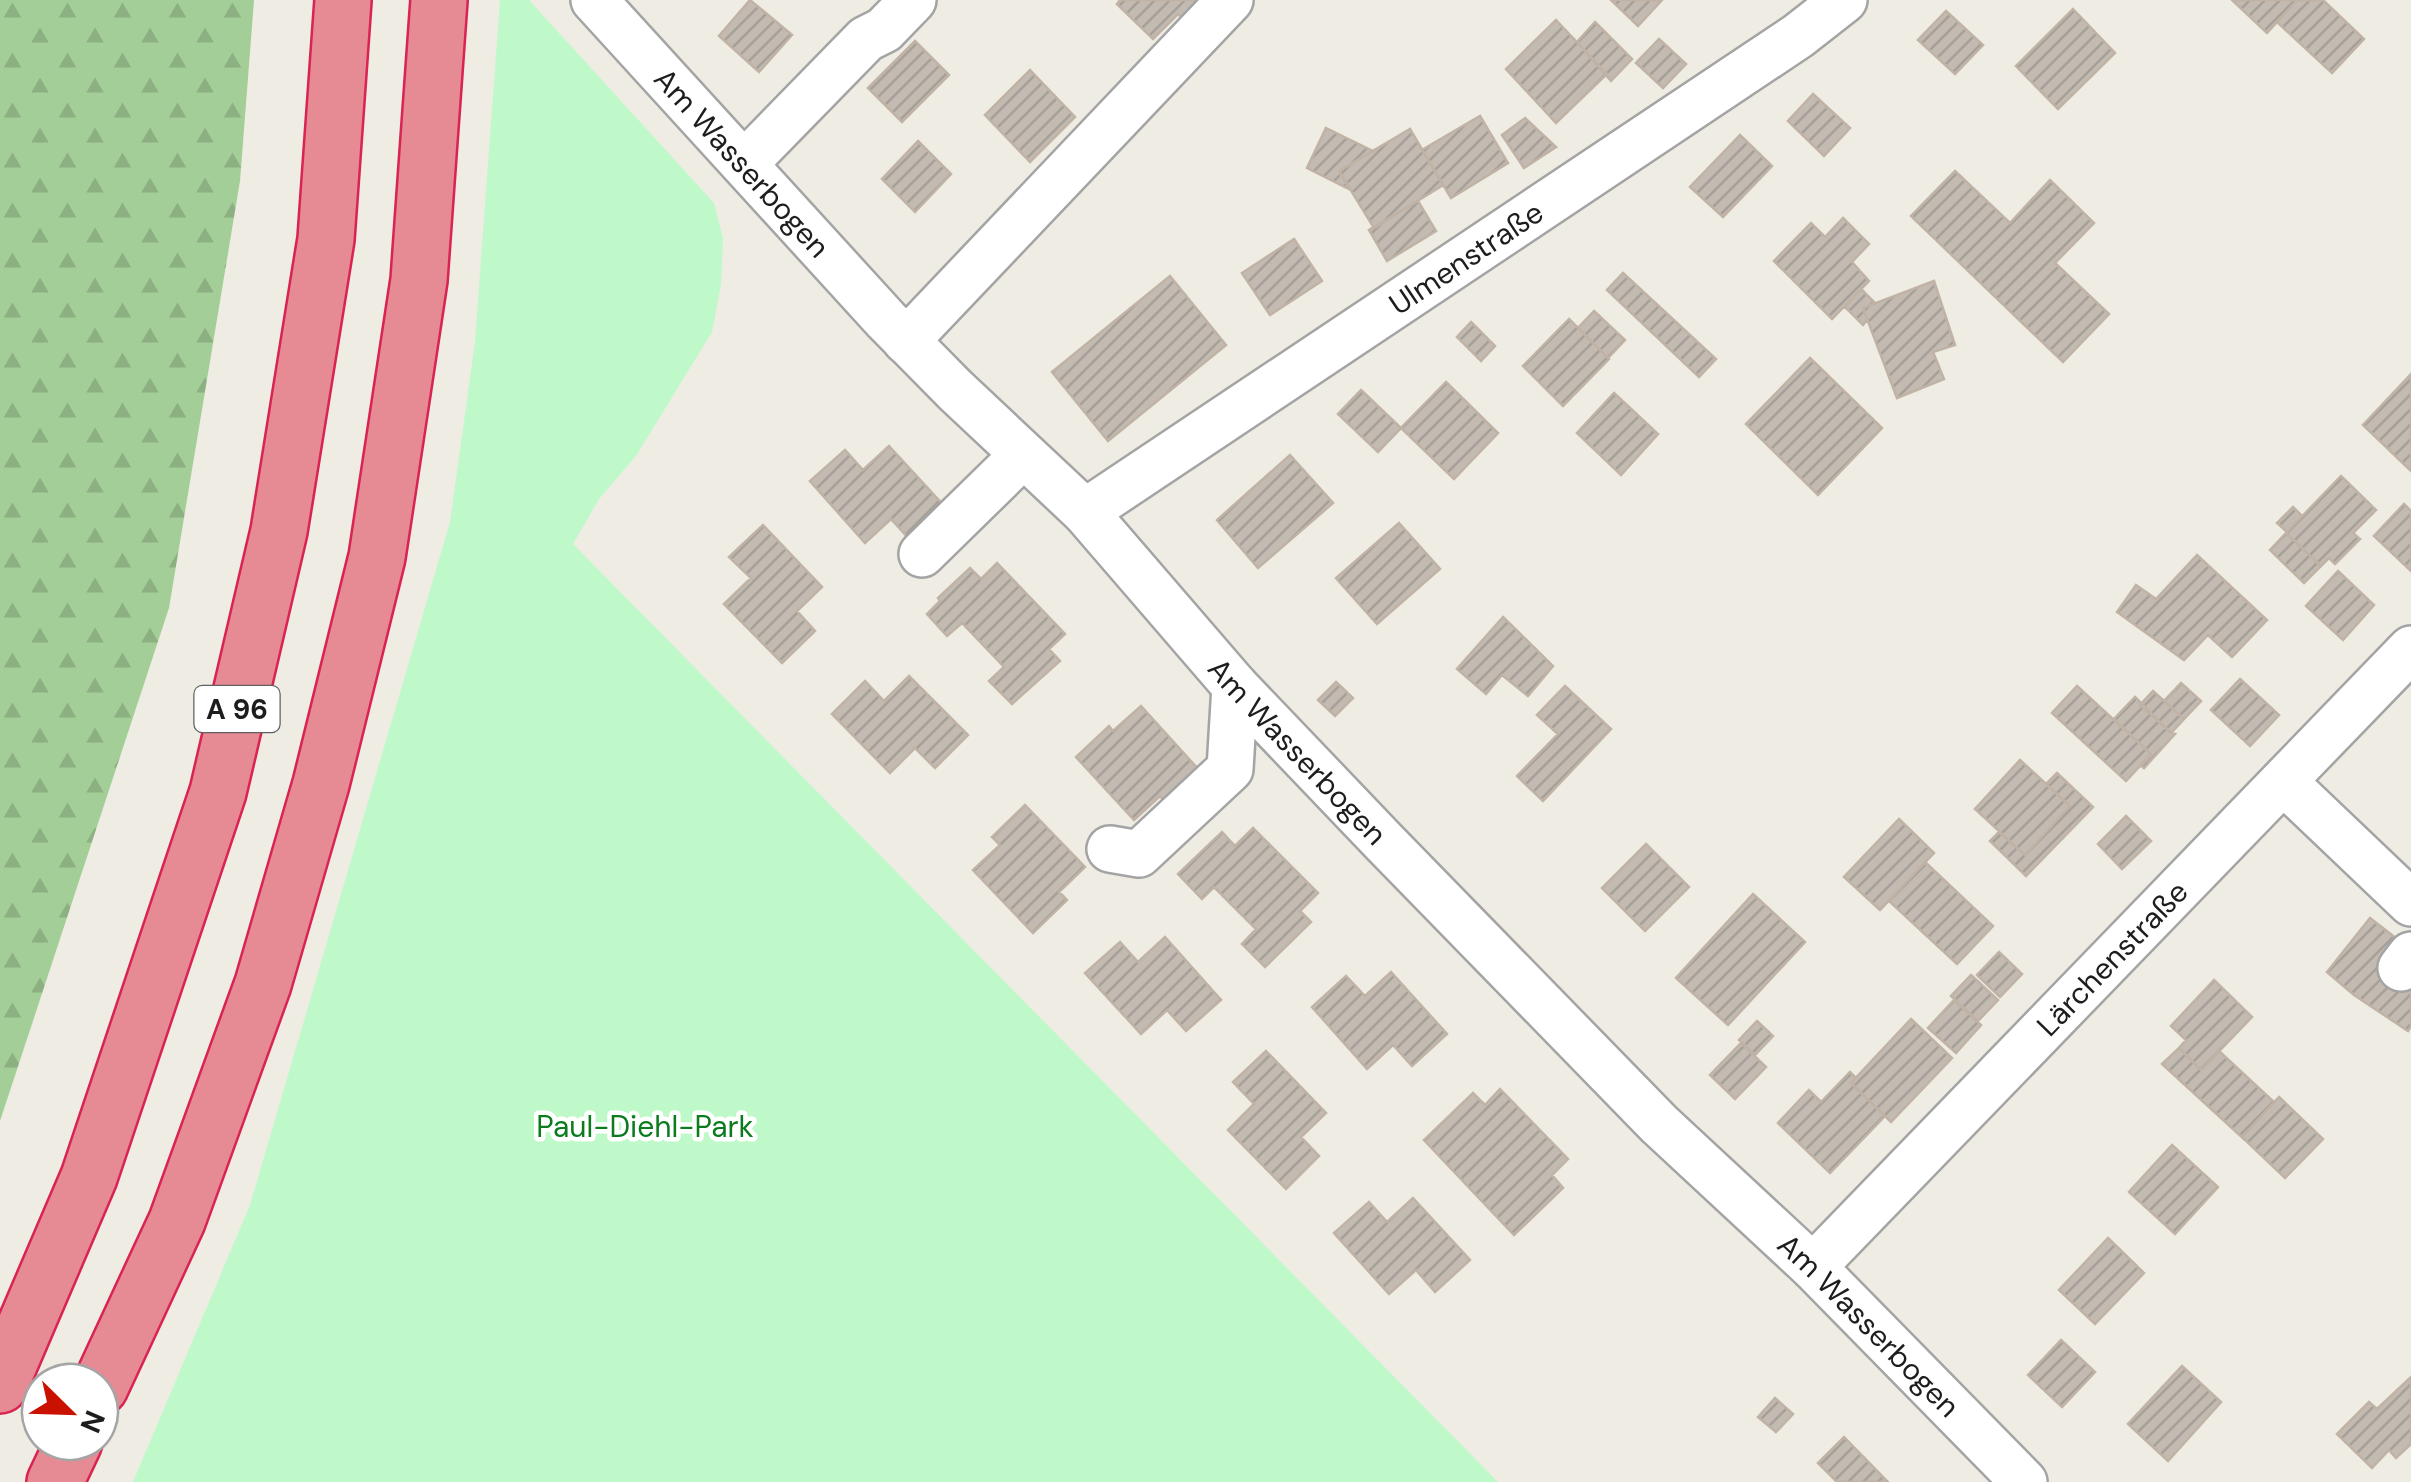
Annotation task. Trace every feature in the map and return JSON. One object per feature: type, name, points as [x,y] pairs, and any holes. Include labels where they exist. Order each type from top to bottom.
[{"type":"highway","name":"A 96","points":[[0,1385],[89,1177],[218,792],[279,531],[323,259],[343,0]]},
{"type":"highway","points":[[111,1362],[177,1221],[263,984],[321,784],[377,558],[419,280],[439,0]]},
{"type":"street","name":"Am Wasserbogen","points":[[594,0],[906,341],[1085,512],[1235,686],[1659,1124],[1812,1267],[2024,1482]]},
{"type":"street","points":[[744,162],[866,39],[884,30],[913,0]]},
{"type":"street","points":[[906,341],[1230,0]]},
{"type":"street","name":"Ulmenstraße","points":[[1085,512],[1798,36],[1844,0]]},
{"type":"street","points":[[922,554],[1023,455]]},
{"type":"street","name":"Lärchenstraße","points":[[1812,1267],[2411,649]]},
{"type":"street","points":[[1110,849],[1139,854],[1230,768],[1235,686]]},
{"type":"street","points":[[2284,782],[2411,903]]},
{"type":"green space","points":[[0,0],[254,0],[240,181],[169,608],[0,1121]]},
{"type":"green space","name":"Paul-Diehl-Park","points":[[500,0],[529,0],[714,203],[723,239],[721,285],[712,332],[636,456],[599,499],[573,544],[1498,1482],[133,1482],[250,1205],[450,522],[475,342]]},
{"type":"building","points":[[750,0],[792,35],[759,72],[719,36]]},
{"type":"building","points":[[1120,0],[1201,0],[1183,19],[1178,14],[1153,39],[1117,4]]},
{"type":"building","points":[[1611,0],[1662,0],[1638,26]]},
{"type":"building","points":[[2232,0],[2297,0],[2267,33]]},
{"type":"building","points":[[2297,0],[2323,0],[2364,39],[2332,73],[2277,22]]},
{"type":"building","points":[[2073,9],[2115,53],[2058,109],[2016,66]]},
{"type":"building","points":[[1946,11],[1983,45],[1955,74],[1918,40]]},
{"type":"building","points":[[1556,20],[1607,74],[1556,123],[1506,69]]},
{"type":"building","points":[[1595,22],[1632,59],[1611,81],[1577,42]]},
{"type":"building","points":[[1659,39],[1686,64],[1663,88],[1636,63]]},
{"type":"building","points":[[915,41],[949,75],[902,122],[868,88]]},
{"type":"building","points":[[1030,70],[1075,117],[1030,162],[985,115]]},
{"type":"building","points":[[1813,94],[1850,128],[1824,156],[1788,121]]},
{"type":"building","points":[[1480,116],[1508,163],[1451,198],[1422,150]]},
{"type":"building","points":[[1525,118],[1556,147],[1524,168],[1502,135]]},
{"type":"building","points":[[1326,128],[1373,151],[1339,171],[1349,189],[1307,168]]},
{"type":"building","points":[[1410,129],[1443,185],[1374,228],[1339,171]]},
{"type":"building","points":[[1740,135],[1772,166],[1723,217],[1690,187]]},
{"type":"building","points":[[918,141],[951,174],[915,212],[882,179]]},
{"type":"building","points":[[1955,171],[2010,223],[2050,180],[2094,223],[2055,263],[2109,314],[2063,362],[1911,216]]},
{"type":"building","points":[[1418,201],[1436,231],[1387,261],[1369,230]]},
{"type":"building","points":[[1843,218],[1869,244],[1852,262],[1869,281],[1832,319],[1774,261],[1811,223],[1825,237]]},
{"type":"building","points":[[1294,239],[1322,281],[1270,315],[1242,273]]},
{"type":"building","points":[[1623,273],[1716,359],[1699,377],[1607,290]]},
{"type":"building","points":[[1170,276],[1226,345],[1108,441],[1052,372]]},
{"type":"building","points":[[1934,281],[1955,345],[1933,352],[1944,379],[1897,398],[1863,308]]},
{"type":"building","points":[[1861,289],[1875,303],[1863,308],[1867,320],[1863,325],[1845,307]]},
{"type":"building","points":[[1594,311],[1625,340],[1608,358],[1578,328]]},
{"type":"building","points":[[1569,319],[1609,359],[1563,406],[1523,366]]},
{"type":"building","points":[[1471,322],[1495,346],[1481,361],[1457,337]]},
{"type":"building","points":[[1810,358],[1882,428],[1818,495],[1746,424]]},
{"type":"building","points":[[2411,374],[2411,471],[2363,425]]},
{"type":"building","points":[[1446,382],[1498,433],[1454,479],[1401,428]]},
{"type":"building","points":[[1361,390],[1401,428],[1378,452],[1338,414]]},
{"type":"building","points":[[1614,393],[1658,434],[1621,475],[1577,433]]},
{"type":"building","points":[[889,446],[946,508],[910,540],[891,519],[865,543],[810,481],[845,450],[863,470]]},
{"type":"building","points":[[1290,455],[1333,503],[1258,568],[1217,520]]},
{"type":"building","points":[[2341,476],[2376,510],[2353,533],[2360,539],[2335,564],[2329,558],[2321,566],[2286,533]]},
{"type":"building","points":[[2404,504],[2411,511],[2411,571],[2374,536]]},
{"type":"building","points":[[2293,507],[2302,516],[2287,532],[2277,523]]},
{"type":"building","points":[[1399,523],[1440,569],[1377,624],[1336,578]]},
{"type":"building","points":[[763,525],[822,587],[797,611],[815,631],[782,663],[724,604],[751,578],[729,557]]},
{"type":"building","points":[[2286,533],[2321,566],[2304,583],[2270,550]]},
{"type":"building","points":[[2197,555],[2267,620],[2232,657],[2208,635],[2184,660],[2117,612],[2136,585],[2156,599]]},
{"type":"building","points":[[997,563],[1065,634],[1049,649],[1060,661],[1012,704],[989,681],[1004,667],[962,623],[947,636],[927,614],[970,568],[981,579]]},
{"type":"building","points":[[2338,571],[2374,605],[2343,640],[2306,606]]},
{"type":"building","points":[[1503,617],[1553,666],[1528,696],[1502,675],[1486,694],[1457,669]]},
{"type":"building","points":[[909,676],[968,735],[935,768],[915,748],[890,773],[832,714],[865,681],[884,701]]},
{"type":"building","points":[[2240,679],[2279,715],[2250,746],[2211,710]]},
{"type":"building","points":[[1336,682],[1353,698],[1335,716],[1318,700]]},
{"type":"building","points":[[2181,683],[2201,701],[2184,719],[2164,701]]},
{"type":"building","points":[[1565,686],[1611,729],[1543,801],[1517,776],[1558,734],[1537,715]]},
{"type":"building","points":[[2077,686],[2151,754],[2126,781],[2052,713]]},
{"type":"building","points":[[2153,691],[2184,719],[2171,733],[2140,705]]},
{"type":"building","points":[[2135,697],[2175,734],[2144,768],[2141,766],[2151,754],[2114,719]]},
{"type":"building","points":[[1141,706],[1199,770],[1165,802],[1160,796],[1134,820],[1076,757],[1109,726],[1113,731]]},
{"type":"building","points":[[2020,760],[2070,806],[2025,855],[1975,809]]},
{"type":"building","points":[[2057,773],[2093,807],[2026,876],[1990,841],[1999,832],[2025,855],[2070,806],[2046,784]]},
{"type":"building","points":[[1025,805],[1085,867],[1059,892],[1067,900],[1033,933],[973,870],[1000,845],[992,837]]},
{"type":"building","points":[[2126,816],[2151,841],[2122,869],[2098,844]]},
{"type":"building","points":[[1899,819],[1934,853],[1880,910],[1844,877]]},
{"type":"building","points":[[1253,828],[1318,893],[1300,911],[1311,922],[1265,967],[1242,944],[1256,929],[1214,887],[1202,899],[1178,874],[1222,832],[1235,846]]},
{"type":"building","points":[[1646,844],[1689,887],[1645,931],[1602,888]]},
{"type":"building","points":[[1925,862],[1993,926],[1957,964],[1889,901]]},
{"type":"building","points":[[1753,894],[1805,942],[1728,1025],[1676,978]]},
{"type":"building","points":[[2370,918],[2406,946],[2381,979],[2398,991],[2411,971],[2408,1031],[2327,972]]},
{"type":"building","points":[[1165,937],[1221,1000],[1186,1031],[1167,1010],[1141,1034],[1085,973],[1120,942],[1138,962]]},
{"type":"building","points":[[1999,952],[2022,974],[2000,997],[1977,975]]},
{"type":"building","points":[[1391,972],[1447,1034],[1412,1066],[1393,1045],[1367,1069],[1312,1007],[1346,976],[1365,996]]},
{"type":"building","points":[[1971,975],[1998,1000],[1978,1021],[1951,996]]},
{"type":"building","points":[[2214,980],[2252,1017],[2201,1070],[2179,1048],[2186,1040],[2171,1026]]},
{"type":"building","points":[[1954,1000],[1981,1025],[1956,1053],[1928,1028]]},
{"type":"building","points":[[1911,1019],[1952,1058],[1891,1122],[1851,1083]]},
{"type":"building","points":[[1757,1021],[1773,1036],[1755,1055],[1739,1040]]},
{"type":"building","points":[[1741,1043],[1766,1067],[1735,1099],[1710,1075]]},
{"type":"building","points":[[2179,1048],[2201,1070],[2219,1051],[2274,1102],[2242,1137],[2245,1140],[2162,1064]]},
{"type":"building","points":[[1266,1051],[1326,1113],[1301,1137],[1319,1156],[1286,1189],[1228,1130],[1254,1104],[1233,1082]]},
{"type":"building","points":[[1850,1072],[1856,1078],[1851,1083],[1885,1116],[1830,1173],[1778,1123],[1809,1090],[1821,1102]]},
{"type":"building","points":[[1500,1089],[1568,1159],[1552,1175],[1563,1188],[1514,1235],[1424,1140],[1473,1093],[1485,1105]]},
{"type":"building","points":[[2279,1097],[2323,1139],[2285,1178],[2242,1137]]},
{"type":"building","points":[[2172,1145],[2218,1187],[2175,1234],[2129,1192]]},
{"type":"building","points":[[1413,1198],[1470,1260],[1435,1292],[1416,1270],[1389,1294],[1334,1233],[1369,1202],[1387,1222]]},
{"type":"building","points":[[2108,1238],[2144,1273],[2095,1324],[2059,1290]]},
{"type":"building","points":[[2061,1340],[2095,1372],[2062,1407],[2028,1375]]},
{"type":"building","points":[[2182,1366],[2221,1402],[2168,1461],[2128,1424]]},
{"type":"building","points":[[2411,1377],[2411,1444],[2396,1458],[2389,1450],[2372,1468],[2337,1434],[2369,1402],[2377,1409]]},
{"type":"building","points":[[1775,1398],[1793,1414],[1776,1432],[1758,1417]]},
{"type":"building","points":[[1844,1437],[1888,1482],[1837,1482],[1818,1463]]}]
